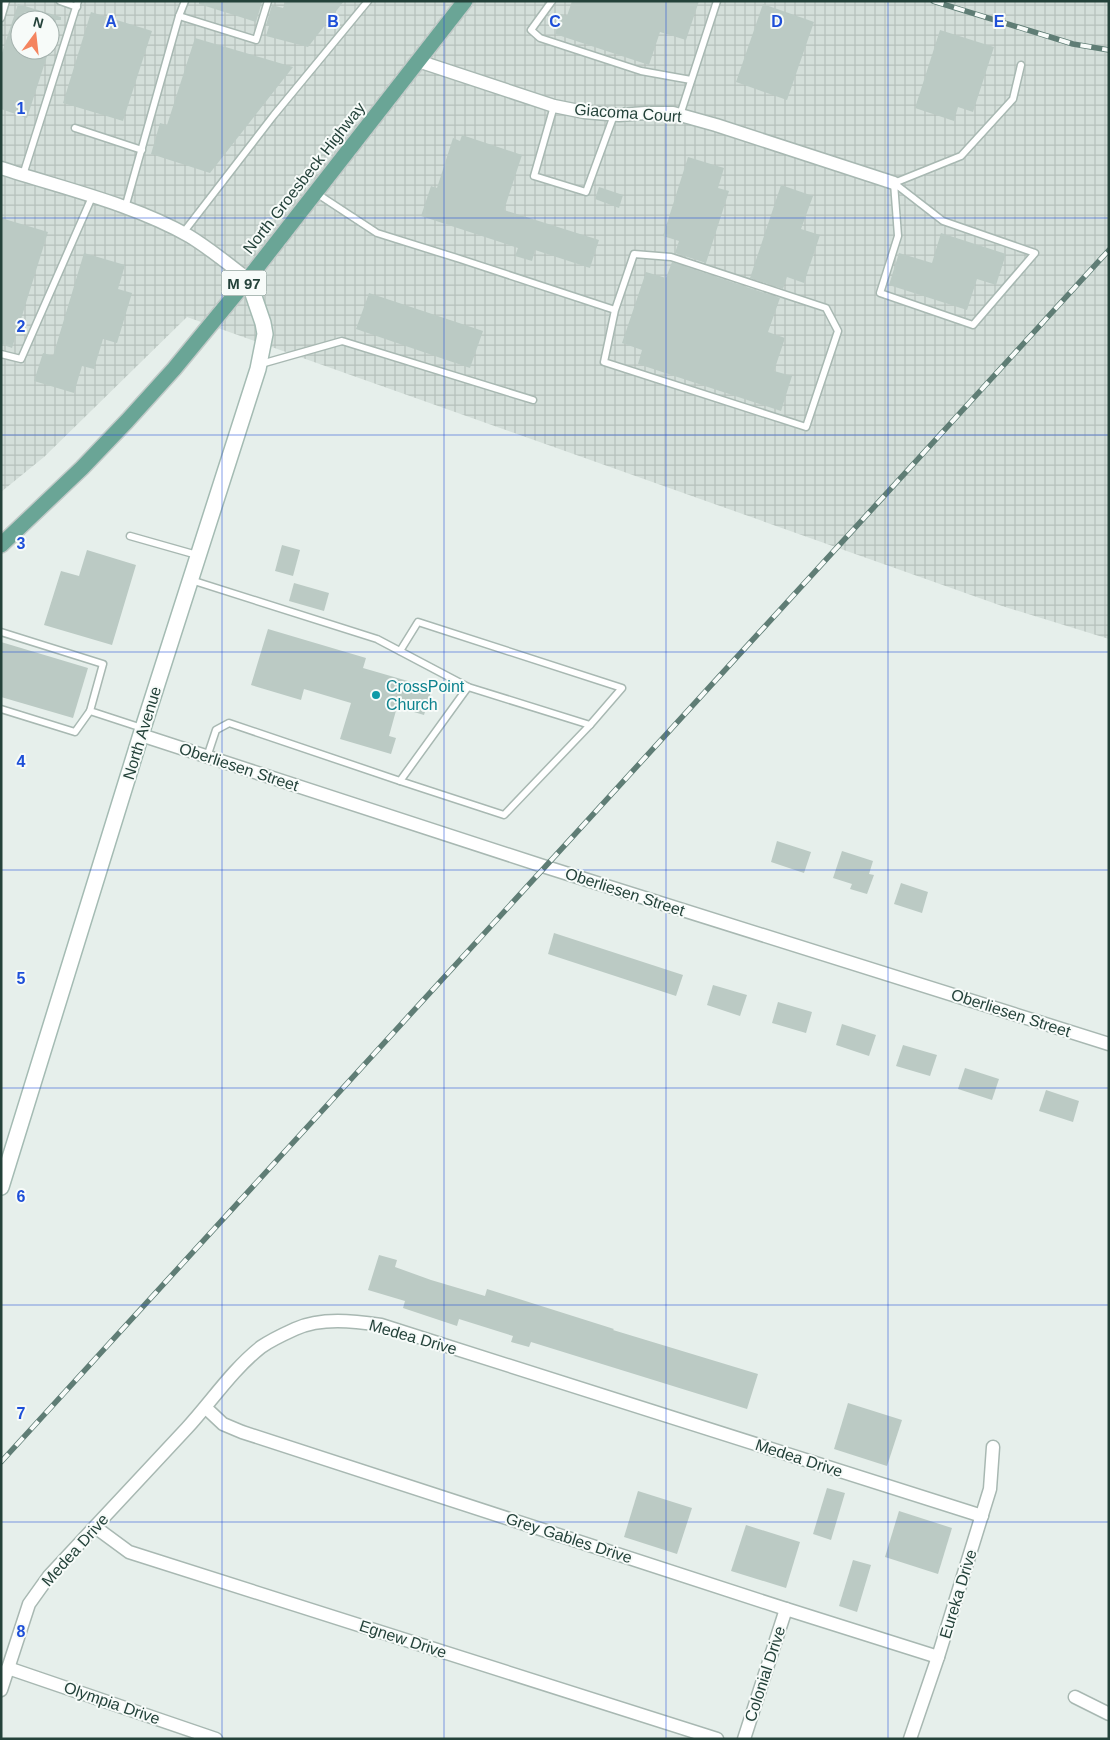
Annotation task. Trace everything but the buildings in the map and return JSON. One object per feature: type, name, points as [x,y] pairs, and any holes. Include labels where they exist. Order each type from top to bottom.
[{"type":"main road","name":"North Groesbeck Highway","points":[[1,545],[127,422],[181,361],[248,279],[465,1]]},
{"type":"main road","name":"North Avenue","points":[[1,1187],[142,732],[260,365],[265,334],[248,279]]},
{"type":"street","name":"Giacoma Court","points":[[418,61],[554,106],[614,115],[673,113],[716,125],[894,183]]},
{"type":"street","points":[[1,168],[125,208],[183,233],[248,279]]},
{"type":"street","name":"Oberliesen Street","points":[[142,732],[207,756],[546,867],[1109,1044]]},
{"type":"street","name":"Medea Drive","points":[[1,1690],[29,1604],[49,1576],[206,1408],[236,1371],[261,1348],[296,1328],[333,1322],[381,1325],[982,1516]]},
{"type":"street","name":"Grey Gables Drive","points":[[206,1408],[223,1424],[242,1432],[938,1657]]},
{"type":"street","name":"Eureka Drive","points":[[910,1739],[938,1657],[990,1489],[994,1447]]},
{"type":"street","name":"Egnew Drive","points":[[95,1527],[129,1552],[717,1739]]},
{"type":"street","name":"Colonial Drive","points":[[744,1739],[786,1609]]},
{"type":"street","name":"Olympia Drive","points":[[8,1668],[216,1739]]},
{"type":"street","points":[[1075,1698],[1109,1714]]},
{"type":"lane","points":[[1,18],[6,1]]},
{"type":"lane","points":[[23,175],[77,4],[60,1]]},
{"type":"lane","points":[[125,208],[184,1]]},
{"type":"lane","points":[[179,16],[256,40],[268,1]]},
{"type":"lane","points":[[183,233],[274,115],[368,1]]},
{"type":"lane","points":[[552,1],[531,30],[540,38],[641,70],[691,80]]},
{"type":"lane","points":[[680,115],[717,1]]},
{"type":"lane","points":[[894,183],[961,156],[1013,99],[1021,65]]},
{"type":"lane","points":[[554,106],[534,176],[586,192],[614,115]]},
{"type":"lane","points":[[75,128],[142,150]]},
{"type":"lane","points":[[894,183],[943,221],[1035,253],[973,325],[880,294],[898,236],[894,183]]},
{"type":"lane","points":[[315,193],[377,233],[460,258],[615,310]]},
{"type":"lane","points":[[1,354],[20,359],[92,197]]},
{"type":"lane","points":[[634,254],[671,257],[826,308],[838,330],[806,428],[604,362],[615,310],[634,254]]},
{"type":"lane","points":[[260,365],[342,342],[534,400]]},
{"type":"lane","points":[[130,536],[199,556]]},
{"type":"lane","points":[[191,580],[377,639],[468,687],[590,725]]},
{"type":"lane","points":[[207,756],[216,730],[229,723],[504,815],[590,725],[622,688],[418,622],[400,651]]},
{"type":"lane","points":[[1,632],[103,664],[90,711],[74,732],[1,709]]},
{"type":"lane","points":[[400,781],[468,687]]},
{"type":"lane","points":[[90,711],[142,732]]},
{"type":"shaded area","points":[[1,1],[1109,1],[1109,639],[1002,606],[187,317],[44,457],[1,492]]},
{"type":"railway","points":[[933,1],[1073,44],[1109,50]]},
{"type":"railway","points":[[1,1462],[1109,250]]},
{"type":"place","name":"CrossPoint Church","points":[[376,695]]}]
